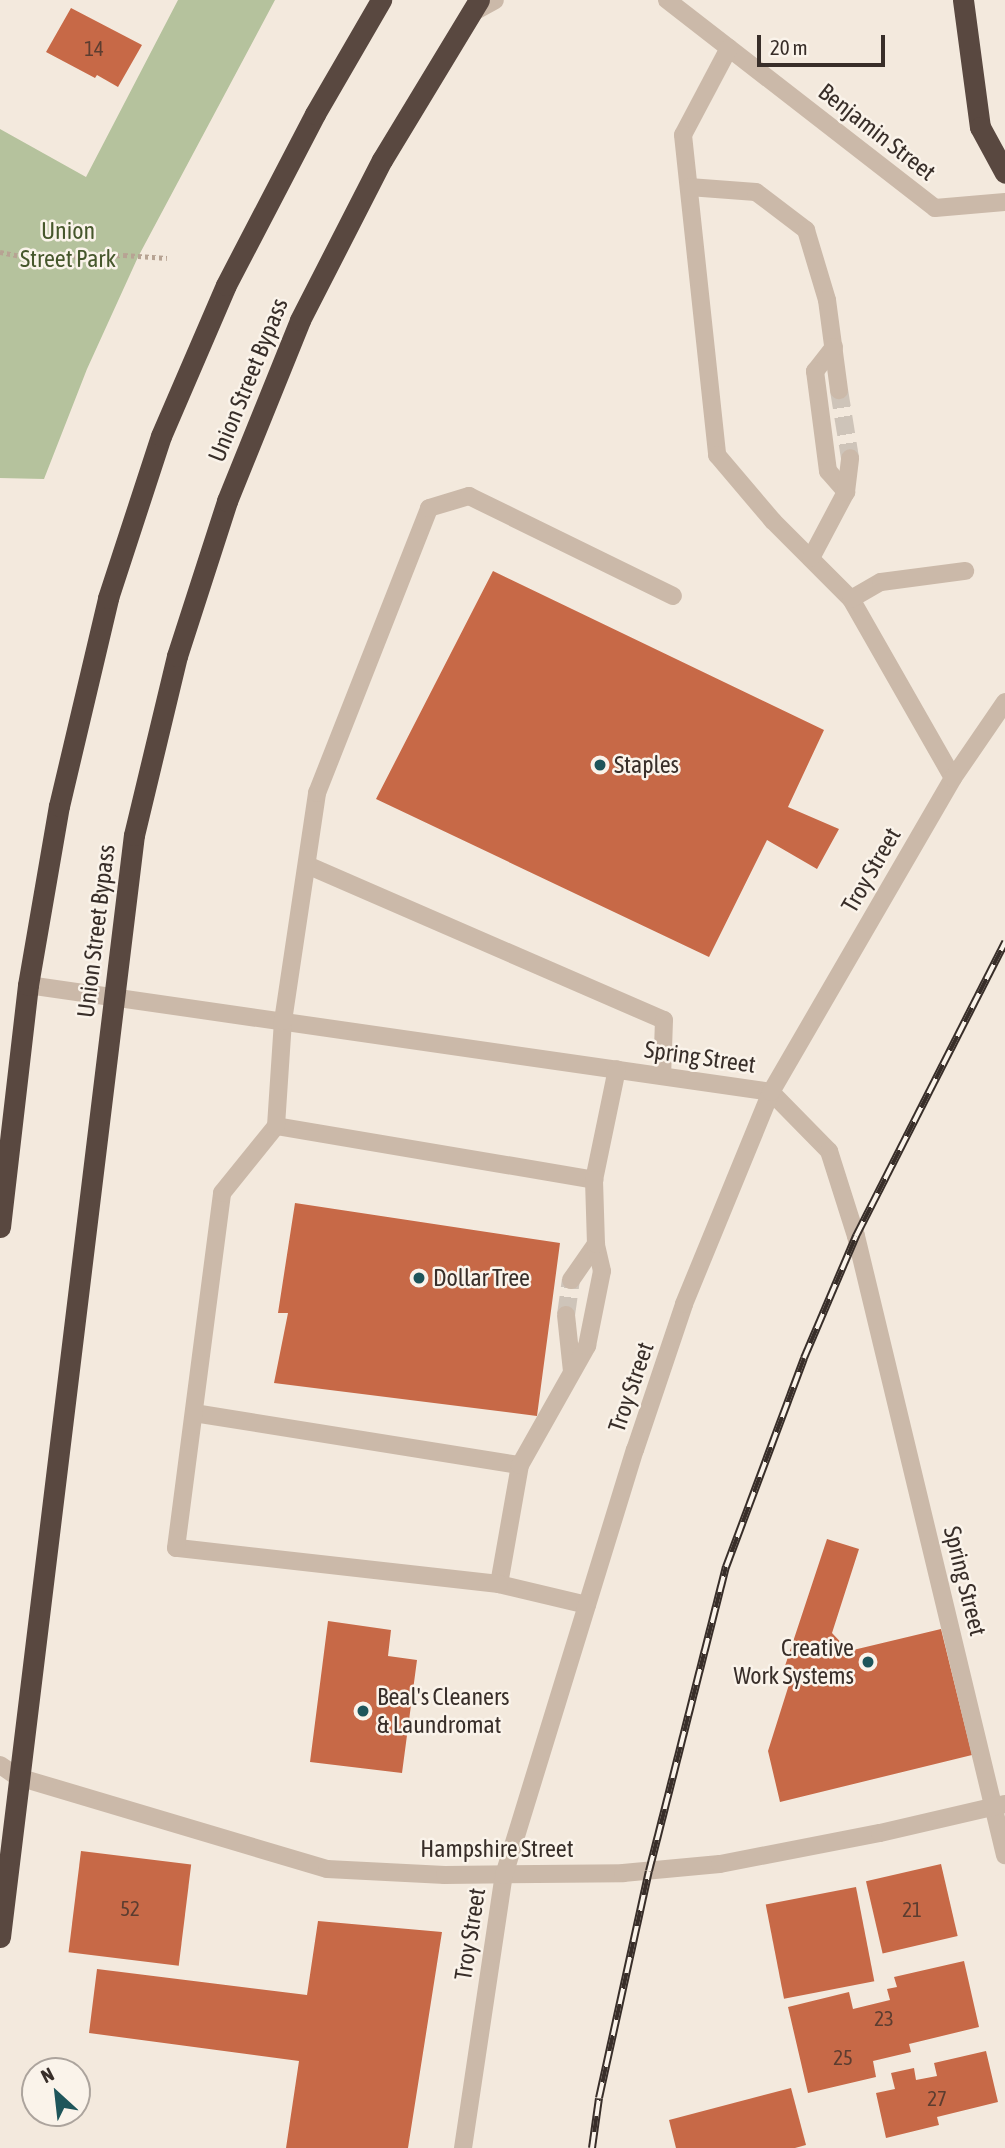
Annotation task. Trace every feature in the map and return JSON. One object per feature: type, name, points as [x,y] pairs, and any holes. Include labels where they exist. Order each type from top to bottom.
[{"type":"highway","points":[[0,1227],[28,985],[59,806],[108,598],[161,436],[226,285],[315,114],[381,0]]},
{"type":"highway","points":[[963,0],[980,127],[1005,173]]},
{"type":"highway","name":"Union Street Bypass","points":[[0,1937],[70,1376],[113,996],[135,835],[177,656],[228,501],[300,320],[382,160],[475,6]]},
{"type":"street","points":[[475,6],[495,0]]},
{"type":"street","name":"Benjamin Street","points":[[667,0],[935,208],[1005,202]]},
{"type":"street","points":[[729,48],[683,135],[717,455],[773,521],[851,599],[953,778]]},
{"type":"street","points":[[689,187],[756,192],[806,230],[827,300],[839,390]]},
{"type":"street","points":[[834,347],[815,371],[828,471],[846,492]]},
{"type":"street","points":[[811,558],[846,492],[850,458]]},
{"type":"street","points":[[587,1605],[499,1584],[176,1548],[222,1193],[276,1126],[284,1021],[317,793],[429,508],[469,496],[673,596]]},
{"type":"street","points":[[851,599],[881,582],[965,571]]},
{"type":"street","name":"Troy Street","points":[[463,2148],[504,1875],[684,1304],[771,1092],[953,778],[1005,702]]},
{"type":"street","points":[[307,865],[664,1020],[663,1076]]},
{"type":"street","name":"Spring Street","points":[[28,985],[771,1092],[829,1151],[856,1236],[1000,1805],[1005,1856]]},
{"type":"street","points":[[499,1584],[520,1465],[587,1346],[602,1271],[596,1244],[594,1180],[618,1069]]},
{"type":"street","points":[[276,1126],[594,1180]]},
{"type":"street","points":[[571,1280],[596,1244]]},
{"type":"street","points":[[566,1315],[572,1371]]},
{"type":"street","points":[[194,1413],[520,1465]]},
{"type":"street","name":"Hampshire Street","points":[[0,1765],[18,1777],[327,1869],[504,1875],[622,1873],[720,1864],[880,1833],[1000,1805]]},
{"type":"path","points":[[0,252],[32,258],[124,255],[167,258]]},
{"type":"green space","name":"Union Street Park","points":[[178,0],[275,0],[138,257],[87,369],[44,479],[0,478],[0,129],[86,177]]},
{"type":"building","points":[[71,8],[142,45],[118,87],[46,52]]},
{"type":"building","name":"Staples","points":[[493,571],[824,730],[788,807],[839,829],[817,869],[767,840],[709,957],[376,799]]},
{"type":"building","name":"Dollar Tree","points":[[295,1203],[560,1243],[537,1416],[274,1383],[288,1313],[278,1313]]},
{"type":"building","name":"Creative Work Systems","points":[[827,1539],[859,1549],[832,1633],[849,1651],[941,1629],[972,1755],[780,1802],[768,1751],[792,1675],[783,1672]]},
{"type":"building","name":"Beal's Cleaners & Laundromat","points":[[328,1621],[391,1630],[388,1656],[417,1660],[402,1773],[310,1762]]},
{"type":"building","points":[[81,1851],[191,1865],[179,1966],[69,1952]]},
{"type":"building","points":[[941,1864],[958,1936],[883,1953],[866,1881]]},
{"type":"building","points":[[856,1887],[874,1981],[784,1999],[766,1905]]},
{"type":"building","points":[[318,1921],[442,1932],[408,2148],[286,2148],[299,2061],[89,2033],[97,1969],[307,1995]]},
{"type":"building","points":[[964,1961],[979,2027],[909,2044],[911,2052],[873,2061],[876,2077],[808,2093],[788,2007],[849,1992],[853,2009],[890,2000],[887,1989],[897,1987],[894,1977]]},
{"type":"building","points":[[986,2051],[998,2102],[937,2117],[939,2125],[886,2138],[876,2093],[895,2089],[891,2073],[914,2068],[916,2080],[937,2076],[934,2063]]},
{"type":"building","points":[[791,2088],[806,2145],[795,2148],[676,2148],[669,2120]]},
{"type":"tunnel","points":[[839,390],[850,458]]},
{"type":"tunnel","points":[[566,1315],[571,1280]]},
{"type":"railway","points":[[592,2148],[599,2098],[649,1871],[726,1567],[804,1358],[856,1236],[1005,942]]},
{"type":"place","name":"Staples","points":[[600,765]]},
{"type":"place","name":"Dollar Tree","points":[[419,1278]]},
{"type":"place","name":"Creative Work Systems","points":[[868,1662]]},
{"type":"place","name":"Beal's Cleaners & Laundromat","points":[[363,1711]]}]
